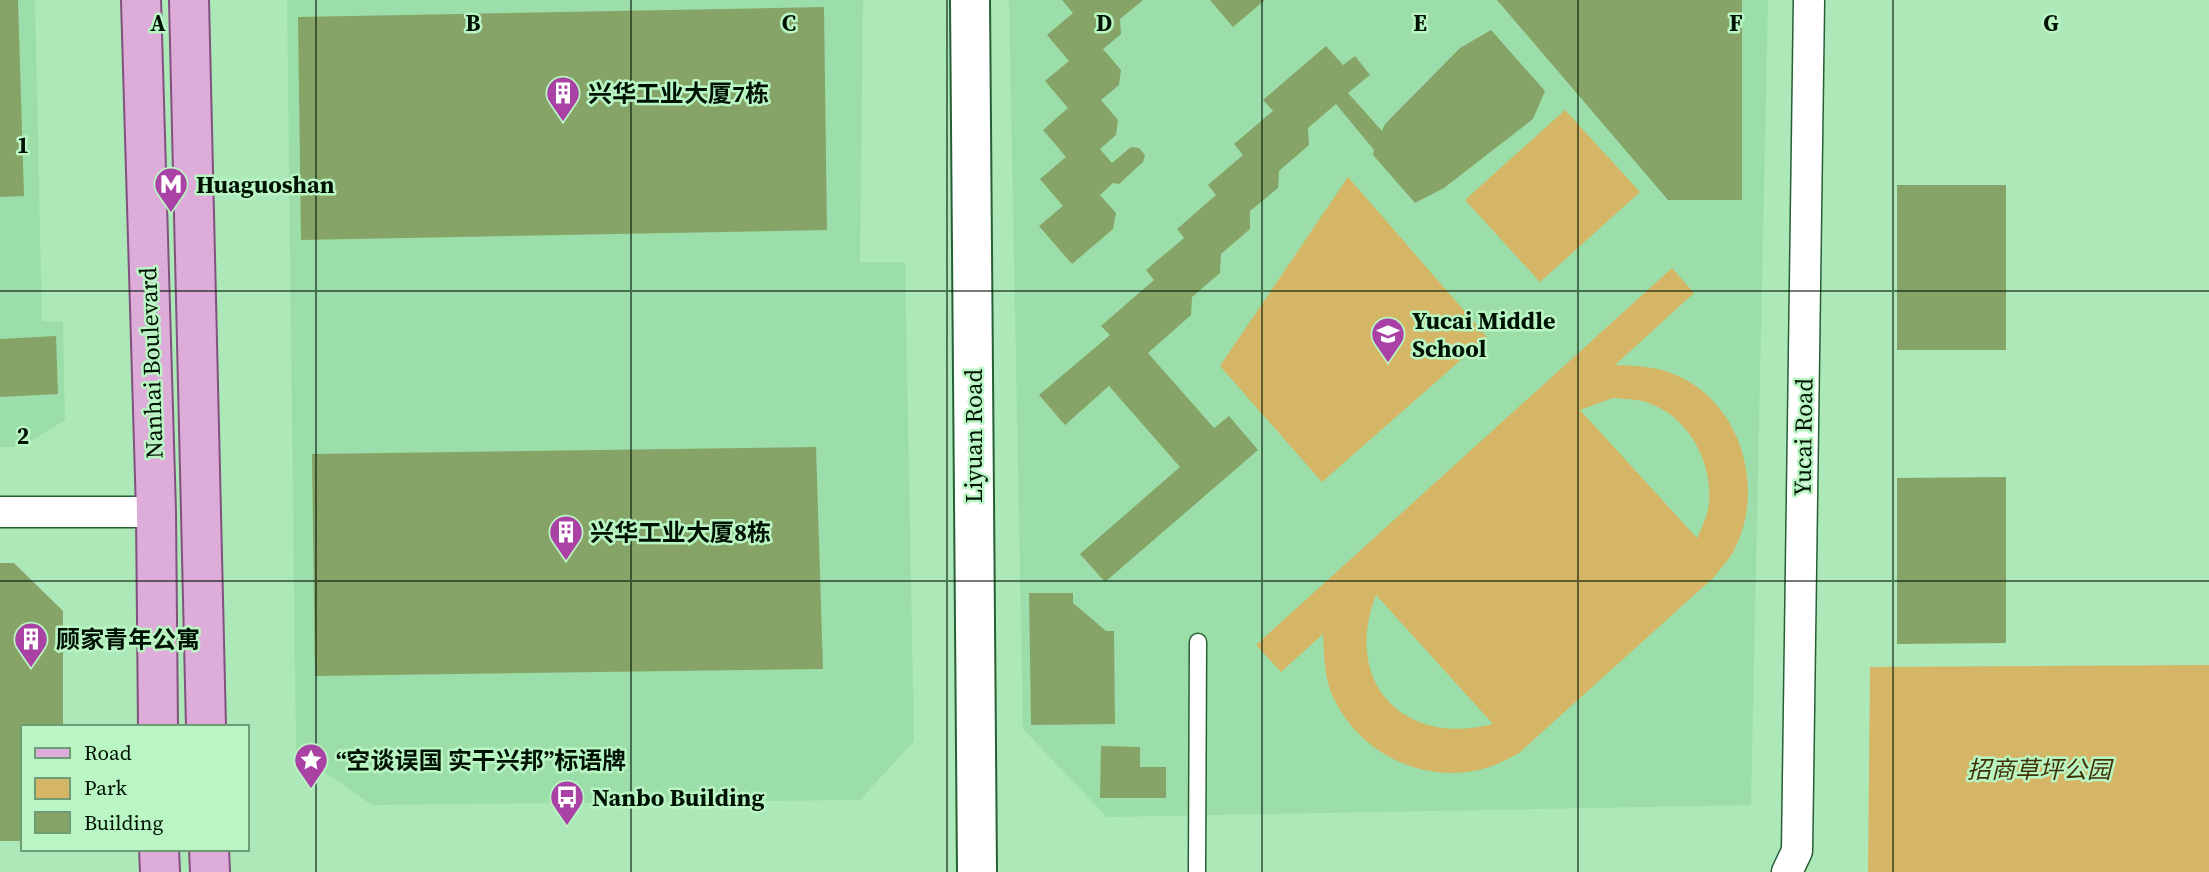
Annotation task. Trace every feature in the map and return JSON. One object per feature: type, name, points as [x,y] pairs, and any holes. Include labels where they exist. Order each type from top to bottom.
[{"type":"main road","name":"Nanhai Boulevard","points":[[141,0],[156,512],[158,725]]},
{"type":"main road","name":"Nanhai Boulevard","points":[[189,0],[206,725]]},
{"type":"main road","points":[[159,851],[160,872]]},
{"type":"main road","points":[[209,851],[210,872]]},
{"type":"street","name":"Liyuan Road","points":[[970,0],[977,872]]},
{"type":"street","name":"Yucai Road","points":[[1787,872],[1797,851],[1810,0]]},
{"type":"street","points":[[0,512],[156,512]]},
{"type":"lane","points":[[1196,872],[1198,642]]},
{"type":"shaded area","points":[[0,0],[35,0],[42,321],[63,322],[65,420],[21,447],[0,447]]},
{"type":"shaded area","points":[[287,0],[863,0],[860,262],[905,262],[914,741],[860,800],[372,805],[296,752]]},
{"type":"shaded area","name":"Yucai Middle School","points":[[1009,0],[1768,0],[1751,805],[1107,817],[1023,729]]},
{"type":"green space","points":[[1565,110],[1640,192],[1540,282],[1465,200]]},
{"type":"green space","points":[[1348,177],[1487,337],[1322,482],[1220,366]]},
{"type":"green space","points":[[1672,268],[1694,293],[1615,365],[1647,367],[1678,376],[1700,389],[1719,407],[1733,429],[1742,452],[1747,478],[1743,528],[1733,552],[1713,578],[1518,754],[1493,766],[1466,772],[1443,773],[1398,761],[1378,750],[1360,735],[1333,697],[1325,666],[1323,634],[1281,672],[1256,645]],"holes":[[[1613,398],[1642,401],[1661,408],[1674,417],[1694,441],[1701,455],[1709,486],[1708,510],[1697,538],[1580,410]],[[1376,595],[1493,724],[1461,729],[1432,726],[1408,716],[1388,701],[1375,681],[1367,656],[1368,627]]]},
{"type":"green space","name":"招商草坪公园","points":[[2209,665],[2209,872],[1868,872],[1870,667]]},
{"type":"building","points":[[0,0],[18,0],[24,196],[0,197]]},
{"type":"building","points":[[1062,0],[1143,0],[1120,19],[1121,34],[1103,49],[1121,70],[1119,85],[1101,100],[1118,120],[1116,135],[1100,149],[1112,163],[1131,147],[1139,148],[1145,155],[1143,162],[1119,184],[1113,183],[1100,195],[1116,213],[1113,229],[1072,264],[1039,226],[1063,206],[1040,179],[1066,157],[1043,130],[1068,108],[1045,81],[1069,61],[1047,35],[1073,13]]},
{"type":"building","points":[[1210,0],[1265,0],[1233,27]]},
{"type":"building","points":[[1497,0],[1742,0],[1742,200],[1668,200]]},
{"type":"building","name":"兴华工业大厦7栋","points":[[824,7],[827,230],[301,240],[298,17]]},
{"type":"building","points":[[1491,30],[1545,91],[1533,119],[1444,188],[1415,203],[1373,155],[1374,150],[1336,104],[1308,128],[1309,145],[1279,171],[1278,188],[1250,211],[1250,229],[1221,254],[1220,273],[1192,297],[1191,315],[1148,353],[1214,428],[1229,416],[1258,450],[1105,582],[1080,554],[1180,467],[1109,386],[1065,425],[1039,395],[1110,335],[1101,326],[1154,280],[1146,270],[1184,238],[1177,229],[1216,195],[1208,185],[1243,155],[1234,144],[1273,111],[1263,100],[1326,46],[1343,65],[1355,56],[1370,75],[1348,93],[1382,131],[1385,124],[1460,48]]},
{"type":"building","points":[[1897,185],[2006,185],[2006,350],[1897,350]]},
{"type":"building","points":[[56,336],[58,394],[0,397],[0,339]]},
{"type":"building","name":"兴华工业大厦8栋","points":[[816,447],[823,669],[315,676],[312,454]]},
{"type":"building","points":[[2006,477],[2006,643],[1897,644],[1897,478]]},
{"type":"building","name":"顾家青年公寓","points":[[0,563],[14,563],[63,611],[63,725],[21,725],[21,841],[0,841]]},
{"type":"building","points":[[1029,593],[1073,593],[1073,603],[1106,631],[1114,631],[1115,724],[1031,725]]},
{"type":"building","points":[[1101,746],[1140,747],[1140,767],[1166,767],[1166,798],[1100,798]]},
{"type":"place","name":"兴华工业大厦7栋","points":[[563,123]]},
{"type":"place","name":"Huaguoshan","points":[[171,214]]},
{"type":"place","name":"Yucai Middle School","points":[[1388,364]]},
{"type":"place","name":"兴华工业大厦8栋","points":[[566,562]]},
{"type":"place","name":"顾家青年公寓","points":[[31,669]]},
{"type":"place","name":"“空谈误国 实干兴邦”标语牌","points":[[311,790]]},
{"type":"place","name":"Nanbo Building","points":[[567,827]]}]
